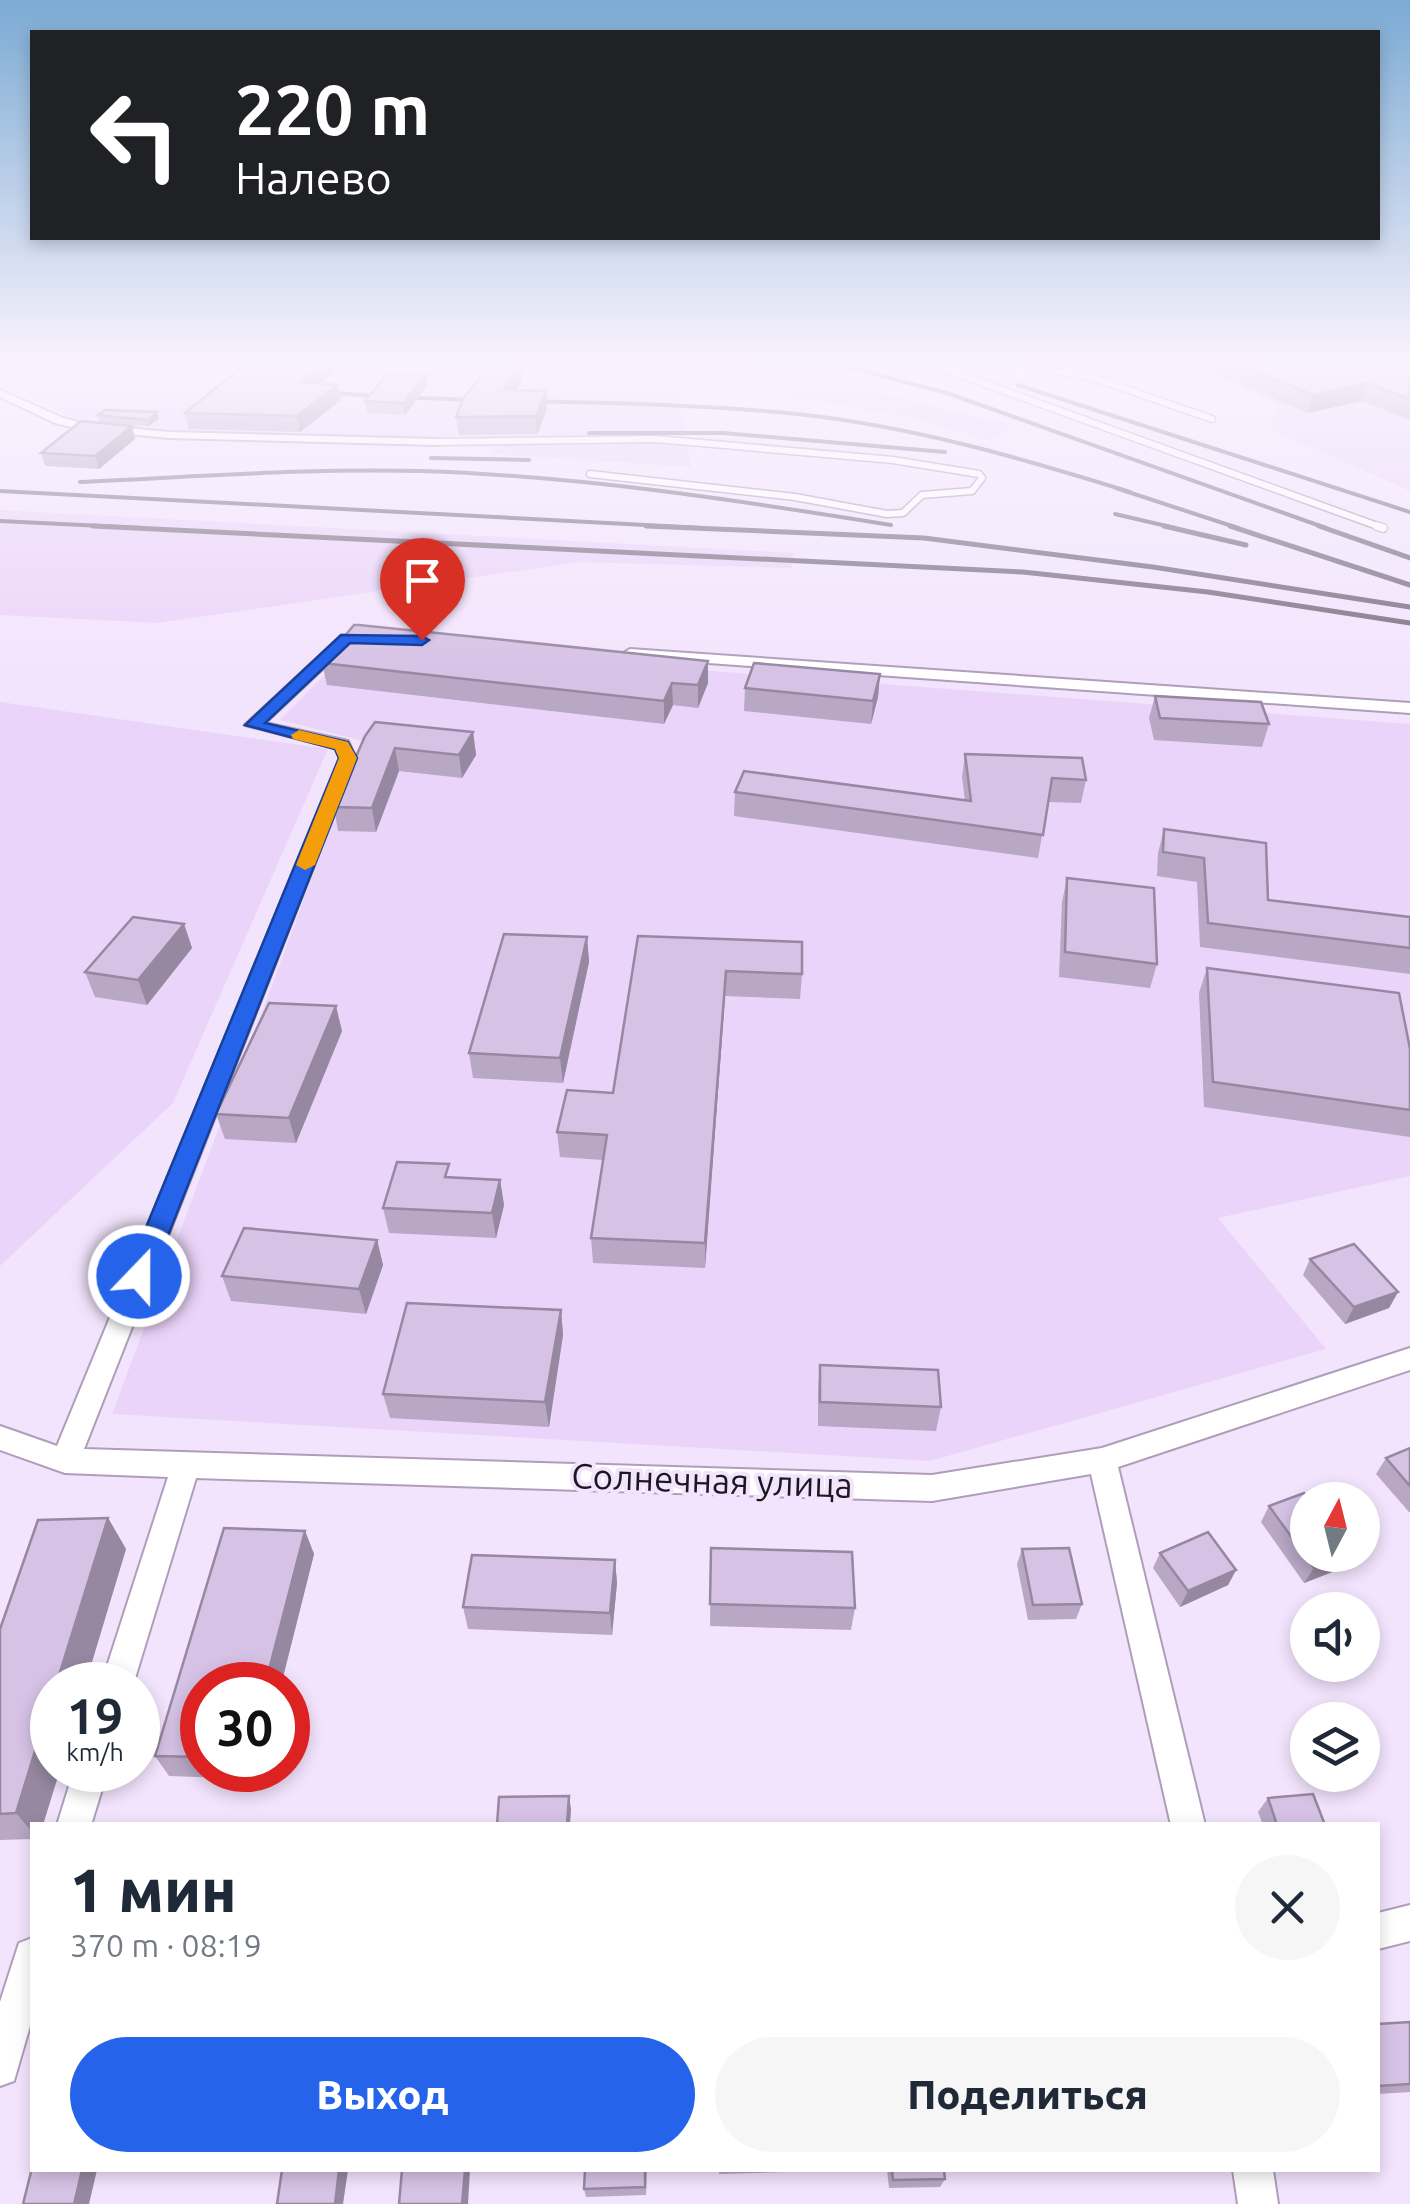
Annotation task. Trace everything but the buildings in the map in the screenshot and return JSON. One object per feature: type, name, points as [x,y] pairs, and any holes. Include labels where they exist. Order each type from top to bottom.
[{"type":"street","points":[[65,1461],[348,758],[342,745],[253,725],[346,638],[383,638]]},
{"type":"street","points":[[602,652],[1240,693],[1410,708]]},
{"type":"street","name":"Солнечная улица","points":[[0,1438],[65,1461],[932,1488],[1102,1460],[1410,1359]]},
{"type":"street","points":[[1102,1460],[1187,1822]]},
{"type":"street","points":[[125,1662],[186,1465]]},
{"type":"street","points":[[75,1822],[84,1792]]},
{"type":"street","points":[[1380,1930],[1410,1923]]},
{"type":"street","points":[[0,2068],[24,2011],[30,1970]]},
{"type":"street","points":[[1253,2172],[1258,2204]]},
{"type":"lane","points":[[590,474],[795,498],[888,514],[903,513],[922,495],[972,491],[982,478],[947,469]]},
{"type":"lane","points":[[1220,469],[1383,528]]},
{"type":"shaded area","points":[[1360,469],[1410,469],[1410,491]]},
{"type":"shaded area","points":[[0,510],[794,553],[792,568],[580,562],[157,623],[0,615]]},
{"type":"shaded area","points":[[355,644],[1410,724],[1410,1176],[1218,1218],[1326,1349],[930,1461],[112,1414],[363,741],[280,720]]},
{"type":"shaded area","points":[[0,702],[328,749],[173,1103],[0,1266]]},
{"type":"railway","points":[[1051,469],[1130,492]]},
{"type":"railway","points":[[1160,469],[1326,528]]},
{"type":"railway","points":[[1277,469],[1410,512]]},
{"type":"railway","points":[[80,482],[337,471],[481,474],[658,490],[891,525]]},
{"type":"railway","points":[[1116,488],[1238,528]]},
{"type":"railway","points":[[0,491],[703,528]]},
{"type":"railway","points":[[1115,514],[1175,528]]},
{"type":"railway","points":[[0,521],[143,528]]},
{"type":"railway","points":[[93,526],[1023,572],[1208,592],[1410,623]]},
{"type":"railway","points":[[646,526],[924,538],[1153,567],[1410,607]]},
{"type":"railway","points":[[1164,526],[1246,545]]},
{"type":"railway","points":[[1230,526],[1410,585]]},
{"type":"railway","points":[[1319,526],[1410,558]]},
{"type":"slow traffic","points":[[299,735],[342,745],[348,758],[305,865]]},
{"type":"route","points":[[139,1276],[348,758],[342,745],[253,725],[346,638],[422,640]]}]
